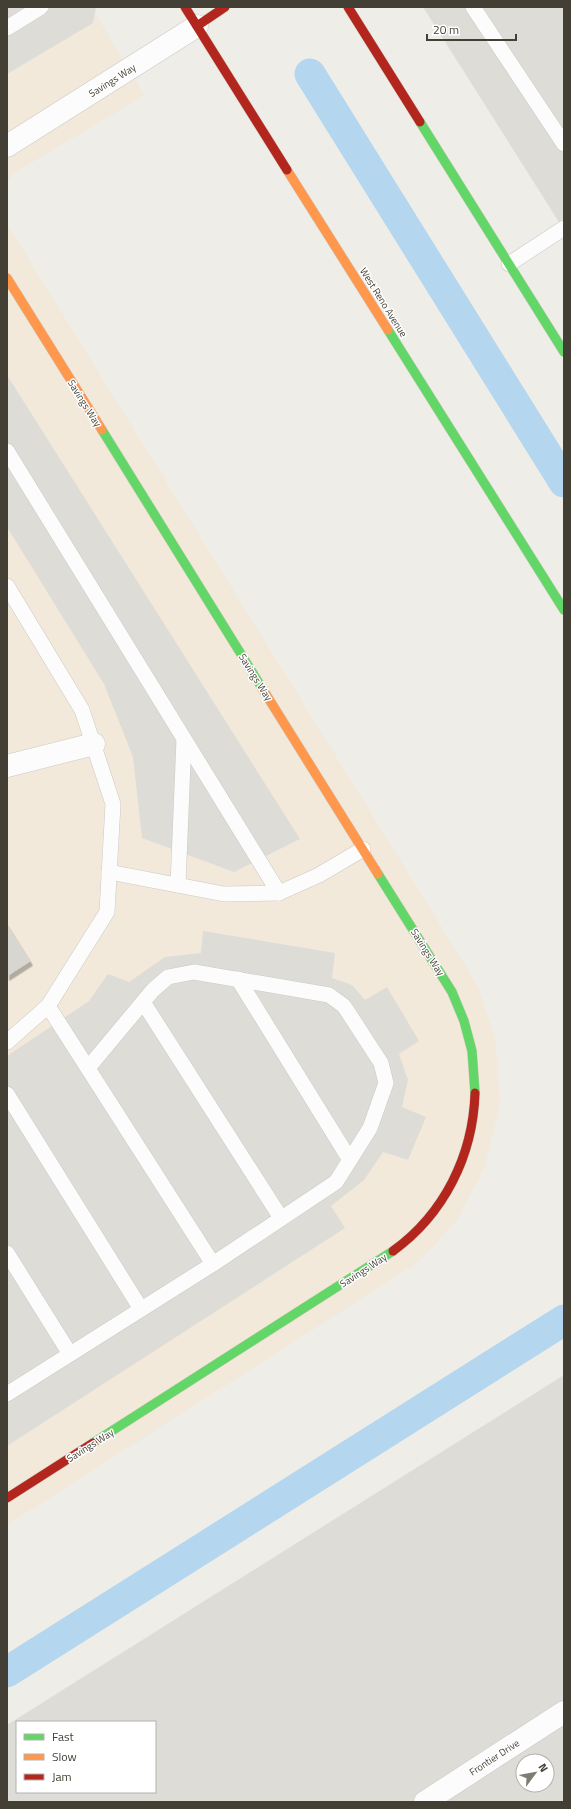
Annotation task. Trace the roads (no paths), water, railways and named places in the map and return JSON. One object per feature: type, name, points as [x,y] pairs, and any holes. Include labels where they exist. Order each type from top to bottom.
[{"type":"street","name":"West Reno Avenue","points":[[185,7],[564,610]]},
{"type":"street","points":[[197,26],[225,7]]},
{"type":"street","points":[[348,7],[564,352]]},
{"type":"street","name":"Savings Way","points":[[7,146],[197,26]]},
{"type":"street","name":"Savings Way","points":[[7,278],[452,992],[462,1013],[468,1032],[474,1064],[475,1099],[471,1135],[460,1167],[448,1192],[425,1222],[402,1244],[374,1264],[7,1498]]},
{"type":"street","points":[[7,766],[94,744]]},
{"type":"street","name":"Frontier Drive","points":[[425,1802],[564,1712]]},
{"type":"lane","points":[[7,28],[41,7]]},
{"type":"lane","points":[[473,7],[564,144]]},
{"type":"lane","points":[[509,264],[564,228]]},
{"type":"lane","points":[[7,451],[279,893]]},
{"type":"lane","points":[[7,586],[82,710],[113,804],[107,912],[48,1006],[7,1042]]},
{"type":"lane","points":[[178,885],[184,739]]},
{"type":"lane","points":[[109,872],[224,894],[279,893],[319,875],[363,849]]},
{"type":"lane","points":[[7,1394],[213,1264],[336,1182],[370,1128],[386,1084],[381,1063],[344,1006],[329,995],[194,972],[168,976],[153,990],[88,1068]]},
{"type":"lane","points":[[238,980],[350,1160]]},
{"type":"lane","points":[[143,1002],[281,1218]]},
{"type":"lane","points":[[48,1006],[213,1264]]},
{"type":"lane","points":[[7,1094],[141,1309]]},
{"type":"lane","points":[[7,1253],[70,1354]]},
{"type":"waterway","points":[[310,74],[564,482]]},
{"type":"waterway","points":[[7,1672],[564,1320]]}]
